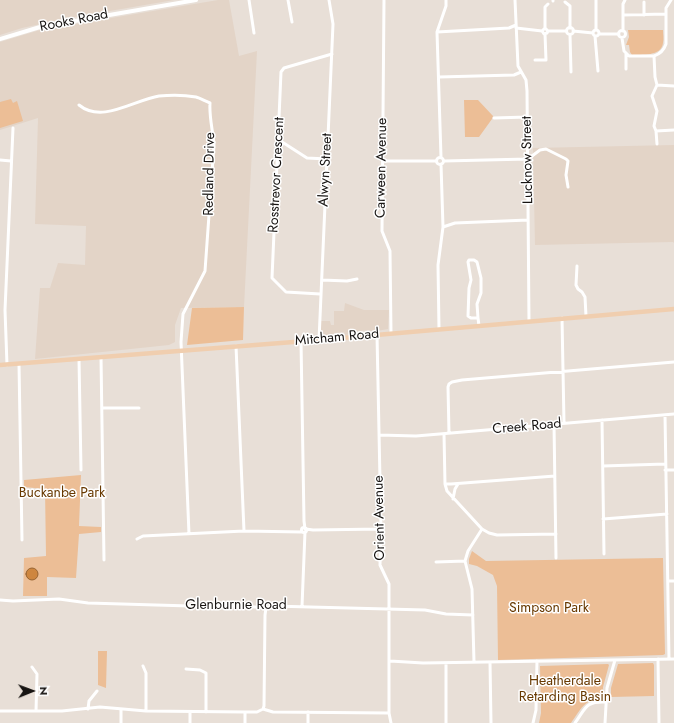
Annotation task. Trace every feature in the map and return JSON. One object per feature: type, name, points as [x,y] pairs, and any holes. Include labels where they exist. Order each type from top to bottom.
[{"type":"main road","name":"Mitcham Road","points":[[0,365],[319,340],[674,309]]},
{"type":"street","name":"Rooks Road","points":[[0,39],[40,27],[181,1],[196,0]]},
{"type":"street","points":[[249,0],[254,34]]},
{"type":"street","points":[[288,0],[292,22]]},
{"type":"street","name":"Alwyn Street","points":[[319,340],[333,24],[329,0]]},
{"type":"street","name":"Carween Avenue","points":[[384,0],[382,231],[390,251],[391,334]]},
{"type":"street","points":[[444,161],[441,157],[437,32],[446,6],[446,0]]},
{"type":"street","name":"Lucknow Street","points":[[515,0],[518,66],[526,80],[530,322]]},
{"type":"street","points":[[596,0],[596,30],[599,34]]},
{"type":"street","points":[[622,38],[626,35],[623,31],[623,4],[625,0]]},
{"type":"street","points":[[626,54],[632,57],[654,56],[661,52],[666,44],[666,8],[671,0]]},
{"type":"street","points":[[565,2],[570,6],[570,28],[573,29],[573,32]]},
{"type":"street","points":[[644,2],[644,15]]},
{"type":"street","points":[[543,29],[545,7],[548,4]]},
{"type":"street","points":[[623,15],[665,14]]},
{"type":"street","points":[[437,32],[516,27],[543,29],[546,32],[546,60],[535,60]]},
{"type":"street","points":[[546,32],[566,31],[570,28]]},
{"type":"street","points":[[593,33],[596,30]]},
{"type":"street","points":[[566,31],[570,35],[571,72]]},
{"type":"street","points":[[596,36],[599,34],[619,34],[623,31]]},
{"type":"street","points":[[570,35],[573,32],[593,33],[596,36],[598,71]]},
{"type":"street","points":[[619,34],[622,38],[624,51],[626,54],[626,69]]},
{"type":"street","name":"Rosstrevor Crescent","points":[[320,294],[286,292],[272,278],[281,72],[284,68],[332,54]]},
{"type":"street","points":[[654,56],[657,85],[652,96],[657,111],[654,126],[657,144]]},
{"type":"street","points":[[439,77],[514,75],[521,72]]},
{"type":"street","points":[[657,85],[674,86]]},
{"type":"street","name":"Redland Drive","points":[[79,105],[83,109],[98,112],[108,111],[159,96],[196,97],[210,103],[214,146],[205,271],[183,314],[181,342],[182,351]]},
{"type":"street","points":[[494,118],[527,117]]},
{"type":"street","points":[[7,365],[5,310],[13,128]]},
{"type":"street","points":[[656,131],[674,130]]},
{"type":"street","points":[[278,140],[306,158],[327,159]]},
{"type":"street","points":[[438,329],[438,265],[442,227],[441,164],[444,161],[528,159],[540,150],[546,149],[566,159],[568,164],[566,173],[568,187]]},
{"type":"street","points":[[436,161],[441,157]]},
{"type":"street","points":[[0,160],[11,161]]},
{"type":"street","points":[[383,160],[436,161],[437,163],[441,164]]},
{"type":"street","points":[[442,227],[455,223],[528,220]]},
{"type":"street","points":[[478,318],[471,318],[468,316],[469,288],[471,280],[468,262],[472,259],[477,262],[481,278],[481,293],[477,304],[479,326]]},
{"type":"street","points":[[577,266],[576,285],[585,297],[586,316]]},
{"type":"street","points":[[322,280],[347,281],[357,279]]},
{"type":"street","points":[[562,318],[564,424]]},
{"type":"street","name":"Orient Avenue","points":[[378,335],[381,529],[380,565],[389,584],[389,713],[391,723]]},
{"type":"street","points":[[301,341],[304,521],[302,606]]},
{"type":"street","points":[[236,346],[244,531]]},
{"type":"street","points":[[182,351],[189,534]]},
{"type":"street","points":[[101,357],[104,560]]},
{"type":"street","points":[[79,359],[81,470]]},
{"type":"street","points":[[449,433],[449,384],[452,382],[674,362]]},
{"type":"street","points":[[19,364],[22,540]]},
{"type":"street","points":[[102,408],[139,408]]},
{"type":"street","name":"Creek Road","points":[[380,436],[444,434],[674,414]]},
{"type":"street","points":[[665,415],[669,659]]},
{"type":"street","points":[[602,420],[604,554]]},
{"type":"street","points":[[554,424],[556,558]]},
{"type":"street","points":[[444,434],[445,484],[447,491],[482,529],[497,535],[556,534]]},
{"type":"street","points":[[603,466],[665,464]]},
{"type":"street","points":[[665,470],[674,470]]},
{"type":"street","points":[[445,484],[555,476]]},
{"type":"street","points":[[453,499],[455,489],[458,484]]},
{"type":"street","points":[[603,519],[667,514]]},
{"type":"street","points":[[137,539],[143,536],[244,531],[381,529]]},
{"type":"street","points":[[474,662],[472,589],[465,561],[468,551],[482,529]]},
{"type":"street","points":[[436,562],[465,561]]},
{"type":"street","points":[[668,581],[674,581]]},
{"type":"street","name":"Glenburnie Road","points":[[0,600],[24,601],[58,599],[88,603],[266,608],[272,606],[302,606],[426,610],[446,614],[473,615]]},
{"type":"street","points":[[263,709],[266,608]]},
{"type":"street","points":[[658,659],[659,723]]},
{"type":"street","points":[[390,661],[446,663],[674,659]]},
{"type":"street","points":[[605,723],[607,688],[615,660]]},
{"type":"street","points":[[490,662],[491,723]]},
{"type":"street","points":[[533,723],[536,710],[537,662]]},
{"type":"street","points":[[446,663],[446,723]]},
{"type":"street","points":[[143,666],[146,673],[146,711]]},
{"type":"street","points":[[32,667],[36,674],[36,711]]},
{"type":"street","points":[[186,669],[200,670],[206,673],[206,712]]},
{"type":"street","points":[[88,709],[89,701],[97,691]]},
{"type":"street","points":[[575,723],[587,705],[591,702],[606,702]]},
{"type":"street","points":[[0,711],[72,710],[105,707],[146,711],[190,712],[245,712],[261,711],[263,709],[273,712],[389,713]]},
{"type":"street","points":[[121,709],[121,723]]},
{"type":"street","points":[[190,712],[190,723]]},
{"type":"street","points":[[245,712],[245,723]]},
{"type":"street","points":[[308,712],[308,723]]},
{"type":"shaded area","points":[[0,0],[174,0],[69,18],[22,28],[0,35]]},
{"type":"shaded area","points":[[218,0],[229,0],[239,56],[257,51],[244,307],[181,308],[175,325],[175,342],[169,345],[35,359],[40,288],[50,288],[58,263],[85,265],[86,226],[35,224],[38,118],[0,130],[0,42],[40,30]]},
{"type":"shaded area","points":[[674,145],[674,243],[535,245],[533,148]]},
{"type":"shaded area","points":[[345,303],[364,310],[389,310],[388,329],[371,332],[369,330],[356,331],[354,334],[345,335],[344,332],[335,333],[334,335],[322,335],[321,321],[330,321],[331,325],[334,325],[334,311],[344,311]]},
{"type":"shaded area","points":[[30,568],[34,568],[38,574],[34,580],[30,580],[26,576],[26,572]]},
{"type":"green space","points":[[628,30],[663,30],[662,47],[655,53],[632,55],[629,45],[626,45],[629,37]]},
{"type":"green space","points":[[11,99],[13,103],[17,101],[23,121],[0,128],[0,102]]},
{"type":"green space","points":[[464,100],[478,100],[493,116],[479,137],[465,137]]},
{"type":"green space","points":[[244,307],[243,340],[187,345],[192,308]]},
{"type":"green space","name":"Buckanbe Park","points":[[81,475],[79,526],[101,527],[101,532],[79,534],[76,578],[47,577],[47,596],[23,596],[24,558],[46,556],[45,489],[24,487],[24,480]]},
{"type":"green space","name":"Simpson Park","points":[[472,551],[486,561],[663,558],[665,654],[498,660],[497,586],[493,575],[477,566],[469,564]]},
{"type":"green space","points":[[98,651],[107,651],[106,688],[98,685]]},
{"type":"green space","points":[[653,663],[654,696],[611,697],[611,688],[618,664]]},
{"type":"green space","name":"Heatherdale Retarding Basin","points":[[608,664],[603,687],[603,698],[587,703],[571,723],[539,723],[541,713],[540,666]]}]
